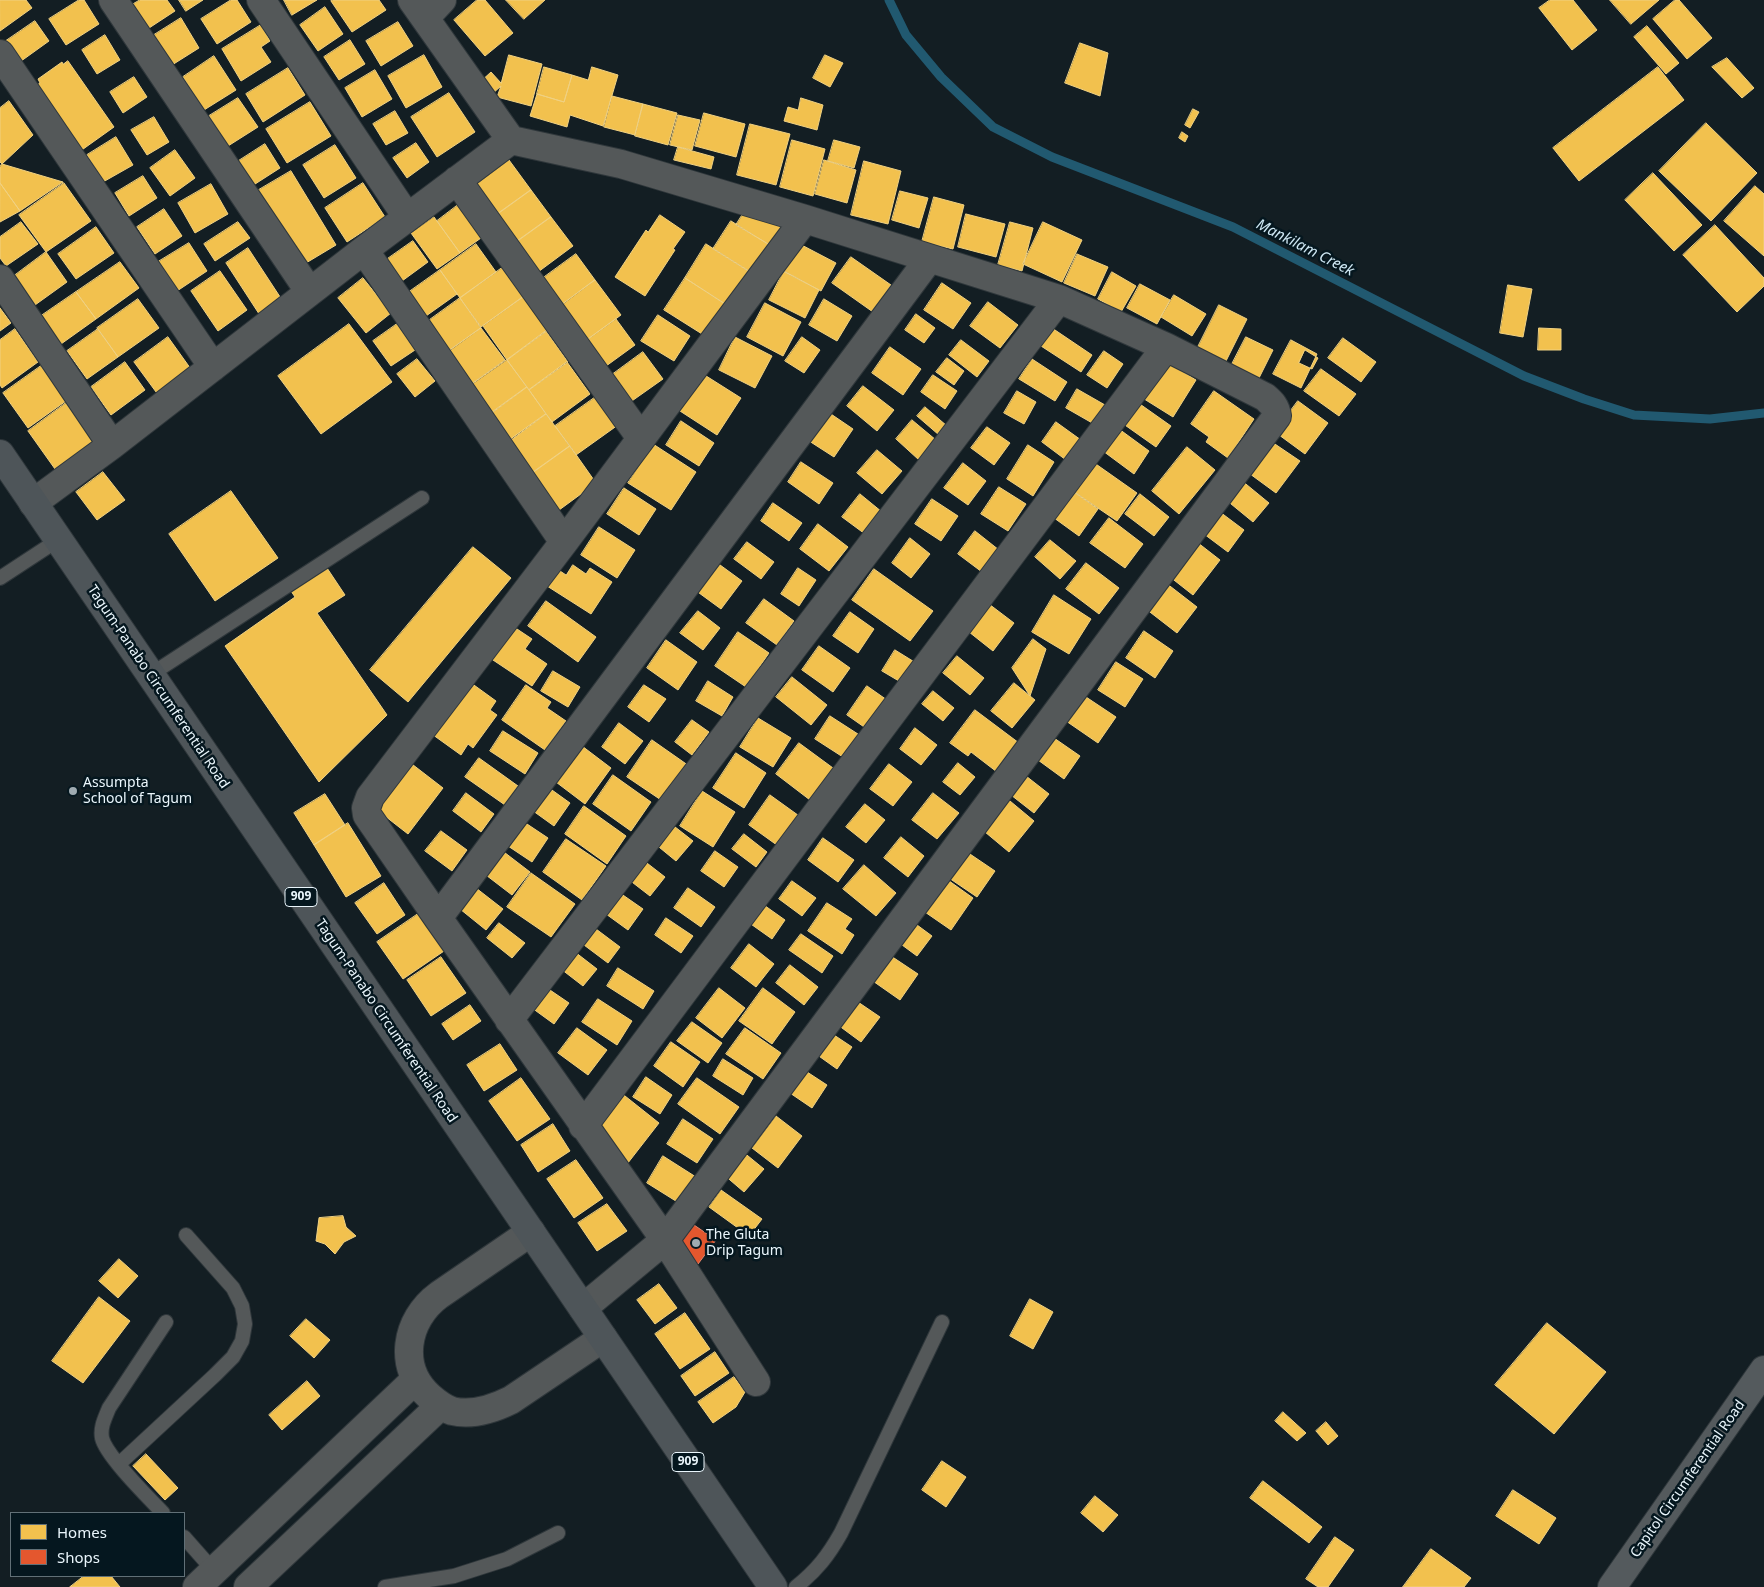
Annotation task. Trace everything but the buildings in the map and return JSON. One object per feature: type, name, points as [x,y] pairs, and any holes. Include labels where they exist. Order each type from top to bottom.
[{"type":"highway","name":"Tagum-Panabo Circumferential Road","points":[[0,454],[773,1587]]},
{"type":"main road","name":"Capitol Circumferential Road","points":[[1612,1587],[1764,1370]]},
{"type":"street","points":[[113,0],[309,291]]},
{"type":"street","points":[[261,0],[407,217]]},
{"type":"street","points":[[426,6],[511,140],[621,164],[805,219],[1059,299],[1166,347],[1265,397],[1272,402],[1277,416],[664,1240],[583,1308]]},
{"type":"street","points":[[0,54],[213,367]]},
{"type":"street","points":[[33,503],[112,445],[309,291],[511,140]]},
{"type":"street","points":[[456,180],[641,438]]},
{"type":"street","points":[[756,1382],[664,1240],[367,815],[370,797],[564,542],[805,219]]},
{"type":"street","points":[[364,250],[564,542]]},
{"type":"street","points":[[438,918],[929,259]]},
{"type":"street","points":[[0,279],[112,445]]},
{"type":"street","points":[[510,1020],[1059,299]]},
{"type":"street","points":[[583,1126],[1166,347]]},
{"type":"street","points":[[531,1232],[428,1303],[421,1312],[411,1335],[410,1364],[415,1380],[440,1406],[452,1411],[465,1413],[496,1408],[511,1400],[603,1338]]},
{"type":"street","points":[[213,1582],[372,1420],[415,1380]]},
{"type":"street","points":[[248,1587],[440,1406]]},
{"type":"street","points":[[372,1420],[396,1447]]},
{"type":"lane","points":[[150,675],[422,498]]},
{"type":"lane","points":[[0,578],[58,540]]},
{"type":"lane","points":[[119,1464],[215,1375],[233,1357],[242,1341],[245,1324],[242,1306],[233,1288],[186,1235]]},
{"type":"lane","points":[[162,1512],[109,1452],[102,1438],[102,1423],[109,1408],[166,1322]]},
{"type":"lane","points":[[796,1587],[817,1569],[827,1557],[836,1541],[942,1322]]},
{"type":"lane","points":[[385,1587],[463,1573],[507,1559],[558,1533]]},
{"type":"lane","points":[[185,1539],[213,1582]]},
{"type":"waterway","name":"Mankilam Creek","points":[[889,0],[906,35],[941,77],[993,127],[1052,157],[1233,227],[1524,376],[1584,399],[1634,415],[1710,419],[1764,413]]},
{"type":"place","name":"Assumpta School of Tagum","points":[[73,791]]},
{"type":"place","name":"The Gluta Drip Tagum","points":[[696,1243]]}]
